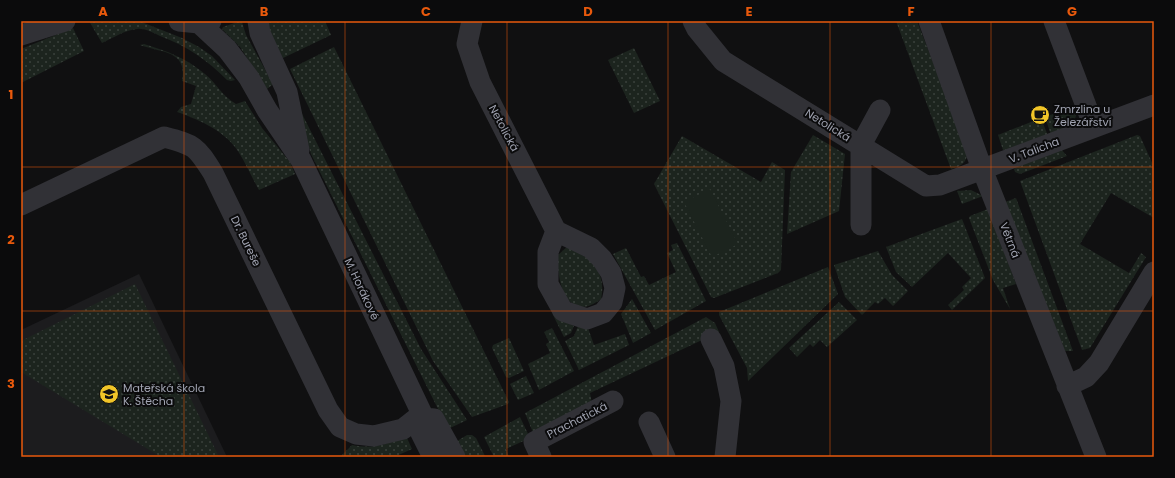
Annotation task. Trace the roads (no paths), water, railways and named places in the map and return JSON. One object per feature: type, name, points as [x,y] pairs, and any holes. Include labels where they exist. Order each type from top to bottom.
[{"type":"street","points":[[21,35],[36,21]]},
{"type":"street","points":[[21,35],[65,21]]},
{"type":"street","name":"M. Horákové","points":[[258,21],[260,33],[287,92],[301,160]]},
{"type":"street","name":"Netolická","points":[[472,21],[467,44],[480,82],[556,231]]},
{"type":"street","name":"Netolická","points":[[693,21],[697,29],[723,61],[926,186],[940,185],[982,169]]},
{"type":"street","name":"Větrná","points":[[929,21],[982,169],[1096,457]]},
{"type":"street","points":[[1054,21],[1094,127]]},
{"type":"street","name":"M. Horákové","points":[[196,22],[227,49],[249,78],[267,110],[301,160],[423,416]]},
{"type":"street","name":"V. Talicha","points":[[982,169],[1154,105]]},
{"type":"street","points":[[861,225],[861,145],[880,110]]},
{"type":"street","name":"Dr. Bureše","points":[[21,205],[164,137],[190,143],[201,155],[213,173],[328,410],[340,427],[356,434],[374,436],[403,429],[423,416]]},
{"type":"street","points":[[1067,386],[1086,377],[1098,363],[1154,272]]},
{"type":"street","points":[[711,339],[724,366],[731,401],[725,457]]},
{"type":"street","name":"Prachatická","points":[[541,457],[534,442],[613,401]]},
{"type":"street","points":[[433,457],[418,427],[423,416],[434,419],[455,457]]},
{"type":"street","points":[[649,422],[665,457]]},
{"type":"place","name":"Zmrzlina u Železářství","points":[[1040,115]]},
{"type":"place","name":"Mateřská škola K. Štěcha","points":[[109,394]]}]
